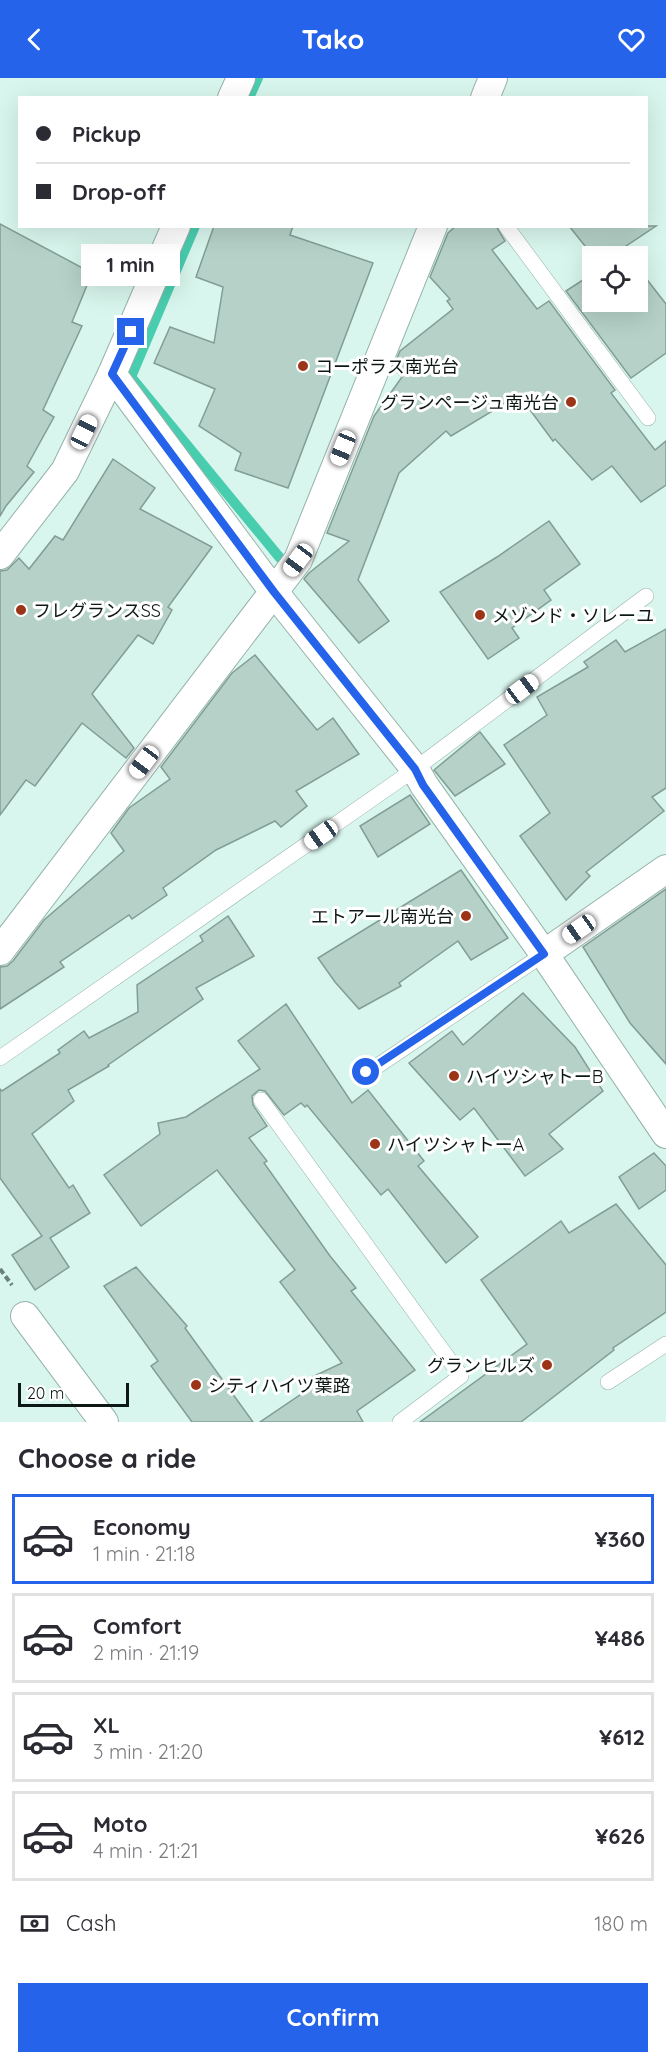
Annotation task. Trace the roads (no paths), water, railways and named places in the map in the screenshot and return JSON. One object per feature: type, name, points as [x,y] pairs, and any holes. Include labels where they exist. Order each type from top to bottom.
[{"type":"street","points":[[233,96],[241,78]]},
{"type":"street","points":[[486,96],[493,78]]},
{"type":"street","points":[[0,555],[65,471],[112,374],[175,228]]},
{"type":"street","points":[[0,951],[298,560],[432,228]]},
{"type":"street","points":[[112,374],[274,592],[415,769],[423,785],[663,1123]]},
{"type":"street","points":[[544,954],[666,869]]},
{"type":"street","points":[[25,1316],[104,1422]]},
{"type":"lane","points":[[507,228],[648,418]]},
{"type":"lane","points":[[0,1058],[415,769],[646,596]]},
{"type":"lane","points":[[366,1072],[544,954]]},
{"type":"lane","points":[[261,1100],[461,1376],[400,1422]]},
{"type":"lane","points":[[608,1382],[666,1344]]},
{"type":"waterway","points":[[250,96],[258,78]]},
{"type":"waterway","points":[[194,228],[131,377],[280,558]]},
{"type":"place","name":"コーポラス南光台","points":[[303,366]]},
{"type":"place","name":"グランページュ南光台","points":[[571,402]]},
{"type":"place","name":"フレグランスSS","points":[[21,610]]},
{"type":"place","name":"メゾンド・ソレーユ","points":[[480,615]]},
{"type":"place","name":"エトアール南光台","points":[[466,916]]},
{"type":"place","name":"ハイツシャトーB","points":[[454,1076]]},
{"type":"place","name":"ハイツシャトーA","points":[[375,1144]]},
{"type":"place","name":"グランヒルズ","points":[[547,1365]]},
{"type":"place","name":"シティハイツ葉路","points":[[196,1385]]}]
